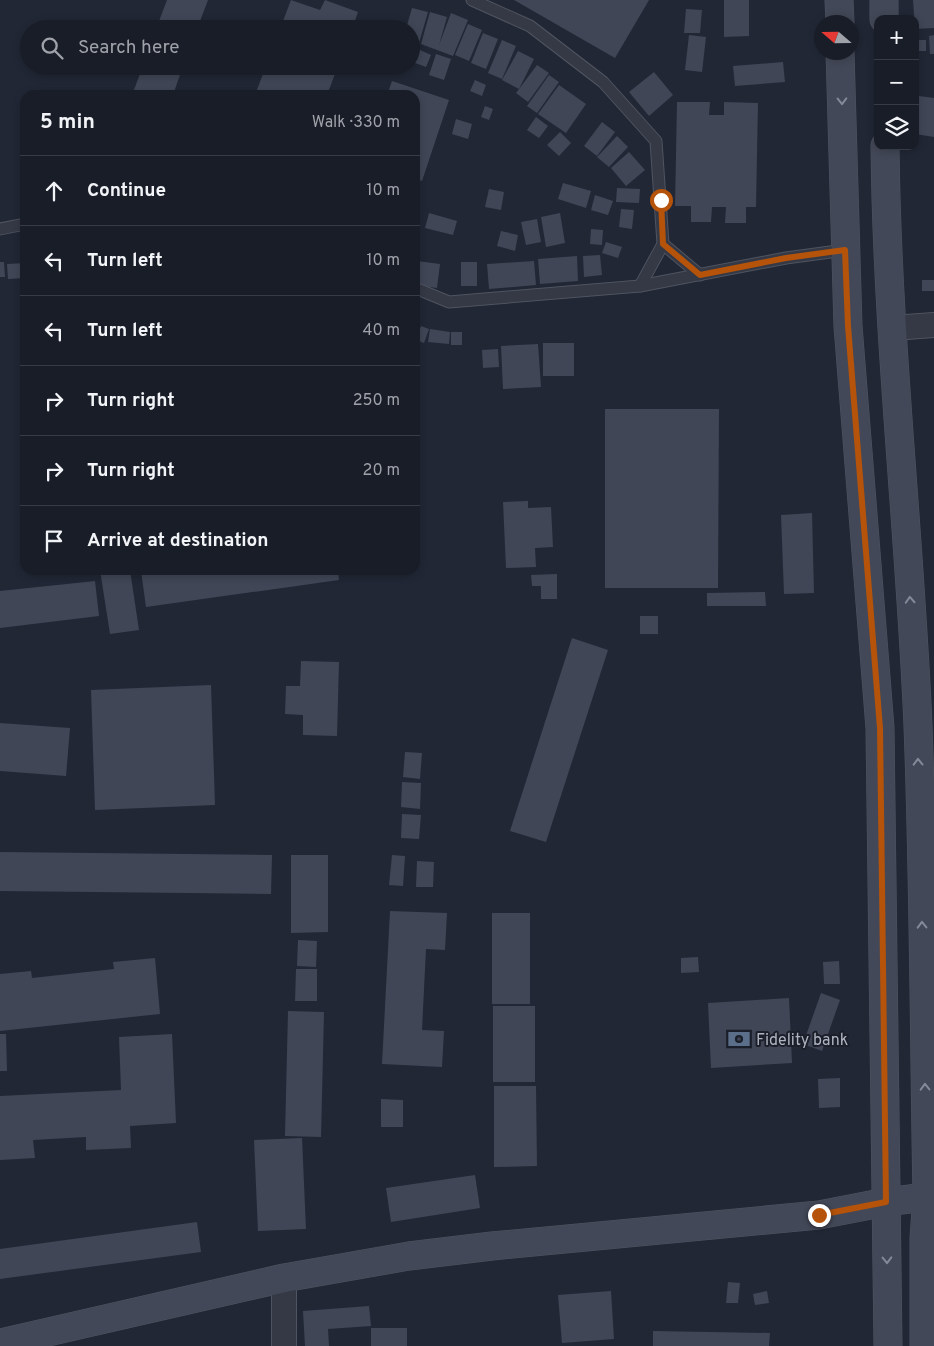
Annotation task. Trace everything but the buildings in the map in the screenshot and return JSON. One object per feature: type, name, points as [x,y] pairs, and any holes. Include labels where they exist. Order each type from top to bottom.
[{"type":"street","points":[[839,0],[840,15]]},
{"type":"street","points":[[884,0],[884,15]]},
{"type":"street","points":[[840,60],[848,326],[880,728],[888,1346]]},
{"type":"street","points":[[885,150],[886,244],[926,726],[930,1196],[924,1346]]},
{"type":"street","points":[[893,328],[934,325]]},
{"type":"street","points":[[0,1343],[284,1278],[409,1256],[492,1246],[819,1215],[886,1202],[930,1196]]},
{"type":"street","points":[[819,1215],[929,1238]]},
{"type":"street","points":[[284,1278],[284,1346]]},
{"type":"lane","points":[[472,0],[530,26],[603,82],[656,141],[663,244],[640,286]]},
{"type":"lane","points":[[0,229],[20,225]]},
{"type":"lane","points":[[663,244],[700,275]]},
{"type":"lane","points":[[420,290],[449,302],[640,286],[786,258],[845,250]]},
{"type":"place","name":"Fidelity bank","points":[[739,1039]]},
{"type":"route","points":[[661,200],[663,244],[700,275],[786,258],[845,250],[848,326],[880,728],[886,1202],[819,1215]]}]
